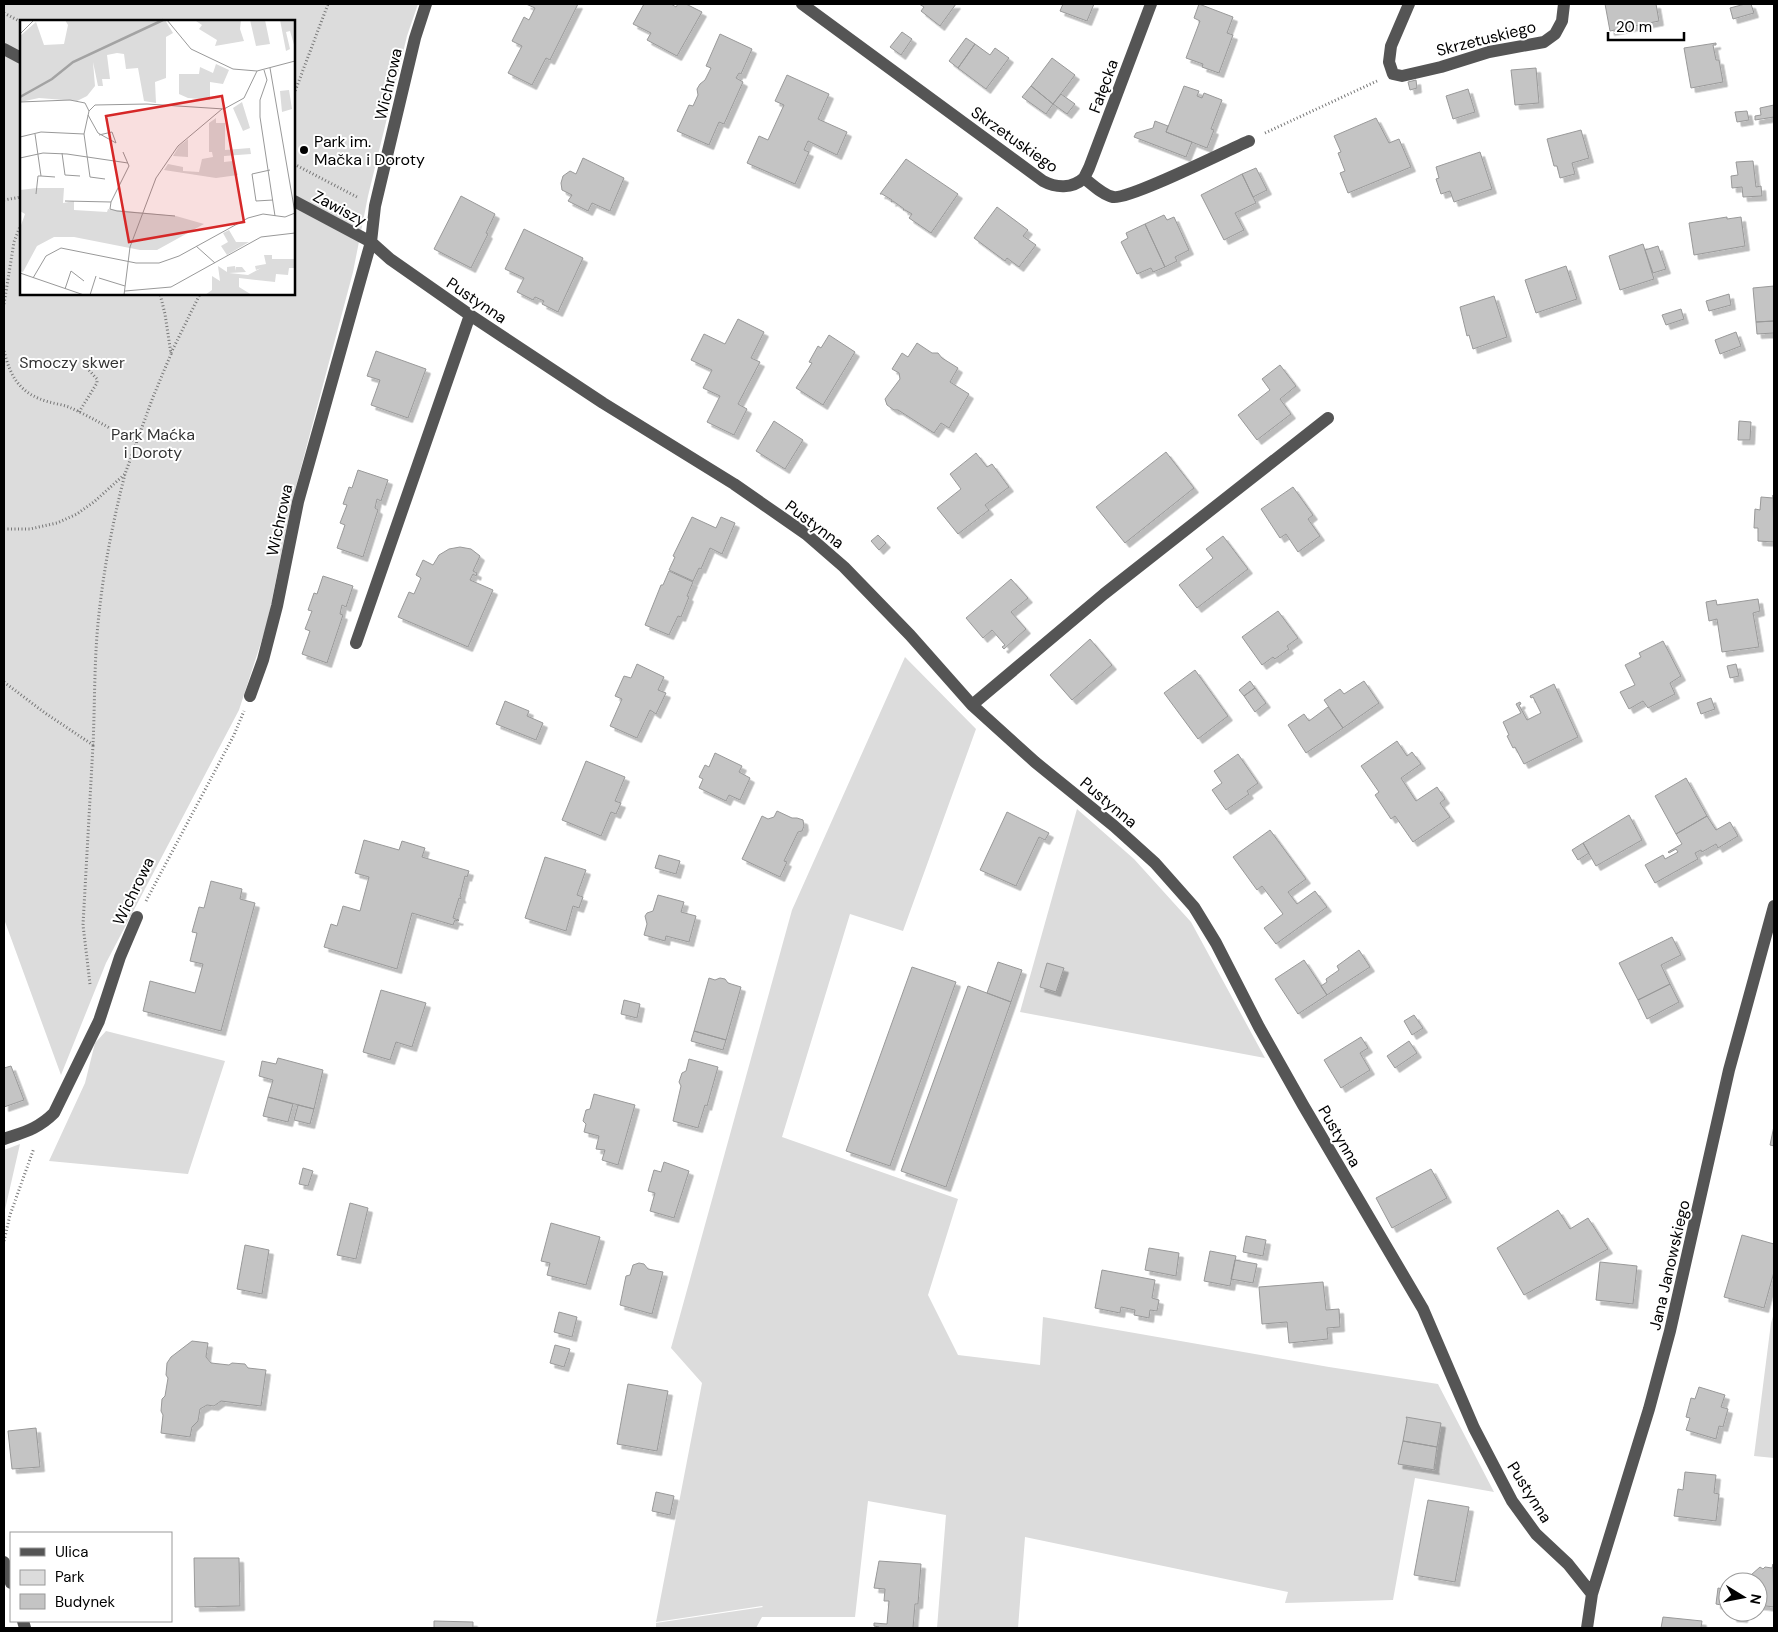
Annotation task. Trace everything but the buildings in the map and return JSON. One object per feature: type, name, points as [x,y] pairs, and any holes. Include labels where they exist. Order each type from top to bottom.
[{"type":"street","name":"Wichrowa","points":[[250,696],[263,660],[277,606],[298,502],[370,242],[375,206],[415,38],[426,4]]},
{"type":"street","name":"Skrzetuskiego","points":[[802,4],[1043,181],[1053,185],[1067,186],[1079,183],[1084,178]]},
{"type":"street","name":"Fałęcka","points":[[1084,178],[1151,4]]},
{"type":"street","points":[[1393,74],[1389,62],[1391,46],[1409,4]]},
{"type":"street","name":"Skrzetuskiego","points":[[1393,74],[1402,76],[1441,67],[1489,52],[1544,42],[1555,34],[1562,21],[1564,4]]},
{"type":"street","points":[[4,49],[20,57]]},
{"type":"street","points":[[1084,178],[1105,194],[1114,198],[1123,197],[1249,141]]},
{"type":"street","name":"Zawiszy","points":[[295,202],[370,242]]},
{"type":"street","name":"Pustynna","points":[[370,242],[390,259],[470,315],[603,403],[734,484],[806,534],[844,567],[910,635],[972,706],[1035,762],[1114,826],[1148,857],[1194,907],[1216,943],[1259,1027],[1303,1105],[1423,1309],[1474,1428],[1512,1501],[1536,1534],[1568,1564],[1592,1594]]},
{"type":"street","points":[[356,643],[470,315]]},
{"type":"street","points":[[972,706],[1104,594],[1328,418]]},
{"type":"street","name":"Jana Janowskiego","points":[[1587,1628],[1592,1594],[1649,1409],[1670,1331],[1730,1070],[1774,906]]},
{"type":"street","name":"Wichrowa","points":[[43,1124],[54,1113],[100,1021],[120,957],[137,917]]},
{"type":"street","points":[[4,1139],[43,1124]]},
{"type":"street","points":[[4,1562],[10,1580]]},
{"type":"path","points":[[295,91],[328,4]]},
{"type":"path","points":[[4,13],[20,21]]},
{"type":"path","points":[[1249,141],[1393,74]]},
{"type":"path","points":[[295,165],[375,206]]},
{"type":"path","points":[[4,200],[20,197]]},
{"type":"path","points":[[4,304],[14,242],[20,227]]},
{"type":"path","points":[[160,295],[166,314],[171,354]]},
{"type":"path","points":[[100,1021],[93,1011],[83,925],[99,617],[105,567],[125,474],[136,442],[171,354],[200,295]]},
{"type":"path","points":[[4,351],[7,365],[14,380],[25,392],[40,400],[70,407],[136,442]]},
{"type":"path","points":[[79,412],[97,383],[96,376],[87,368]]},
{"type":"path","points":[[4,529],[30,529],[58,523],[77,514],[95,501],[125,474]]},
{"type":"path","points":[[4,682],[92,745]]},
{"type":"path","name":"Wichrowa","points":[[137,917],[234,735],[250,696]]},
{"type":"path","points":[[4,1241],[10,1215],[43,1124]]},
{"type":"green space","name":"Park Maćka i Doroty","points":[[4,4],[418,4],[407,36],[368,196],[353,272],[291,505],[267,624],[239,710],[106,963],[61,1075],[4,919]]},
{"type":"green space","points":[[905,657],[976,729],[903,931],[850,914],[782,1137],[958,1199],[928,1295],[958,1355],[1040,1365],[1043,1317],[1438,1384],[1494,1492],[1415,1478],[1393,1600],[1285,1603],[1288,1592],[1025,1537],[1018,1628],[937,1628],[946,1515],[868,1501],[855,1617],[762,1617],[756,1628],[656,1628],[656,1623],[763,1607],[656,1622],[702,1383],[671,1348],[792,910]]},
{"type":"green space","points":[[1077,809],[1134,859],[1191,922],[1265,1058],[1020,1012]]},
{"type":"green space","points":[[106,1031],[225,1061],[188,1174],[49,1161],[85,1083],[95,1043]]},
{"type":"green space","points":[[20,1144],[4,1214],[4,1150]]},
{"type":"green space","points":[[1774,1313],[1774,1458],[1754,1456],[1771,1323]]},
{"type":"place","name":"Park im. Mačka i Doroty","points":[[304,150]]},
{"type":"park label","name":"Smoczy skwer","points":[[72,362]]}]
